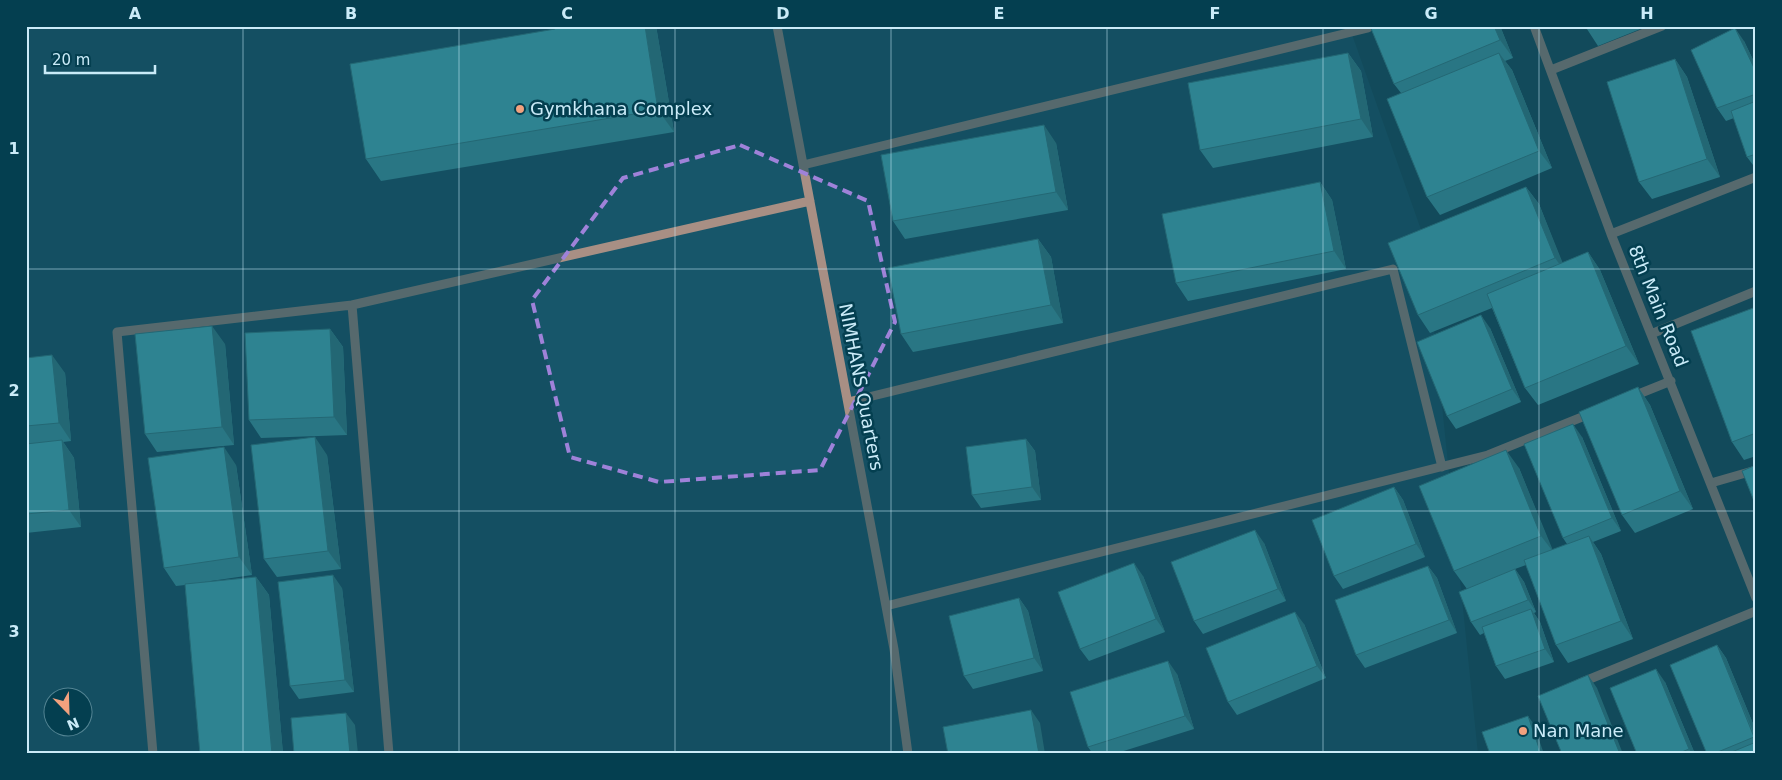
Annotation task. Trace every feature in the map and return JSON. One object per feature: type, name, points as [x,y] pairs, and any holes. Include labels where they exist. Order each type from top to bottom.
[{"type":"street","name":"NIMHANS Quarters","points":[[777,26],[886,606],[908,754]]},
{"type":"street","name":"8th Main Road","points":[[1534,26],[1611,234],[1756,598]]},
{"type":"street","points":[[1551,70],[1662,26]]},
{"type":"street","points":[[804,165],[1368,28]]},
{"type":"street","points":[[1611,234],[1756,177]]},
{"type":"street","points":[[153,754],[117,332],[352,305],[810,201]]},
{"type":"street","points":[[848,402],[1393,269],[1442,467]]},
{"type":"street","points":[[1651,334],[1756,291]]},
{"type":"street","points":[[352,305],[389,754]]},
{"type":"street","points":[[1625,399],[1670,381]]},
{"type":"street","points":[[886,606],[1488,455],[1598,410]]},
{"type":"street","points":[[1711,483],[1756,470]]},
{"type":"street","points":[[1571,686],[1756,611]]},
{"type":"highlighted area","points":[[740,145],[868,201],[895,322],[820,470],[659,482],[570,457],[532,300],[623,178]]},
{"type":"shaded area","points":[[26,26],[1349,26],[1425,241],[1478,754],[26,754]]},
{"type":"building","name":"Gymkhana Complex","points":[[555,26],[645,26],[658,110],[366,159],[350,64],[555,29]]},
{"type":"building","points":[[1370,26],[1494,26],[1500,40],[1394,84]]},
{"type":"building","points":[[1735,28],[1756,72],[1756,94],[1717,108],[1691,50]]},
{"type":"building","points":[[1348,53],[1361,119],[1200,150],[1188,83]]},
{"type":"building","points":[[1499,53],[1539,151],[1427,197],[1387,99]]},
{"type":"building","points":[[1675,59],[1707,159],[1639,182],[1607,82]]},
{"type":"building","points":[[1756,101],[1756,154],[1747,157],[1731,111]]},
{"type":"building","points":[[1044,125],[1056,192],[893,221],[881,155]]},
{"type":"building","points":[[1320,182],[1334,251],[1176,283],[1162,214]]},
{"type":"building","points":[[1526,187],[1555,258],[1418,315],[1388,243]]},
{"type":"building","points":[[1038,239],[1051,305],[901,334],[888,268]]},
{"type":"building","points":[[1588,252],[1626,346],[1525,388],[1487,294]]},
{"type":"building","points":[[1756,307],[1756,433],[1732,442],[1691,331]]},
{"type":"building","points":[[1481,315],[1512,389],[1447,416],[1417,342]]},
{"type":"building","points":[[212,326],[222,427],[145,434],[135,334]]},
{"type":"building","points":[[330,329],[334,417],[249,420],[245,333]]},
{"type":"building","points":[[52,355],[59,423],[26,426],[26,358]]},
{"type":"building","points":[[1638,387],[1680,491],[1622,515],[1579,412]]},
{"type":"building","points":[[1573,424],[1612,518],[1563,538],[1524,444]]},
{"type":"building","points":[[315,437],[328,551],[264,559],[251,445]]},
{"type":"building","points":[[1026,439],[1032,487],[972,495],[966,447]]},
{"type":"building","points":[[62,440],[69,510],[26,514],[26,444]]},
{"type":"building","points":[[224,447],[239,557],[164,568],[148,458]]},
{"type":"building","points":[[1506,450],[1541,536],[1454,571],[1419,486]]},
{"type":"building","points":[[1756,465],[1756,506],[1742,471]]},
{"type":"building","points":[[1394,487],[1416,544],[1334,576],[1312,520]]},
{"type":"building","points":[[1255,530],[1278,589],[1194,621],[1171,562]]},
{"type":"building","points":[[1589,536],[1621,621],[1556,645],[1524,560]]},
{"type":"building","points":[[1134,563],[1156,619],[1080,649],[1058,592]]},
{"type":"building","points":[[1428,566],[1449,620],[1356,655],[1335,600]]},
{"type":"building","points":[[1515,569],[1528,600],[1471,622],[1459,592]]},
{"type":"building","points":[[333,575],[345,680],[290,686],[278,582]]},
{"type":"building","points":[[256,577],[272,754],[200,754],[185,584]]},
{"type":"building","points":[[1019,598],[1034,658],[964,676],[949,616]]},
{"type":"building","points":[[1531,609],[1545,649],[1496,666],[1482,627]]},
{"type":"building","points":[[1295,612],[1317,666],[1228,702],[1206,648]]},
{"type":"building","points":[[1717,645],[1754,737],[1713,754],[1707,754],[1670,665]]},
{"type":"building","points":[[1168,661],[1185,716],[1088,747],[1070,692]]},
{"type":"building","points":[[1656,669],[1689,749],[1677,754],[1637,754],[1610,688]]},
{"type":"building","points":[[1588,675],[1620,754],[1562,754],[1538,696]]},
{"type":"building","points":[[1031,710],[1039,754],[948,754],[943,727]]},
{"type":"building","points":[[346,713],[350,754],[294,754],[291,718]]},
{"type":"building","name":"Nan Mane","points":[[1528,716],[1541,754],[1490,754],[1482,732]]},
{"type":"building","points":[[1756,742],[1756,754],[1727,754]]},
{"type":"place","name":"Gymkhana Complex","points":[[520,109]]},
{"type":"place","name":"Nan Mane","points":[[1523,731]]}]
